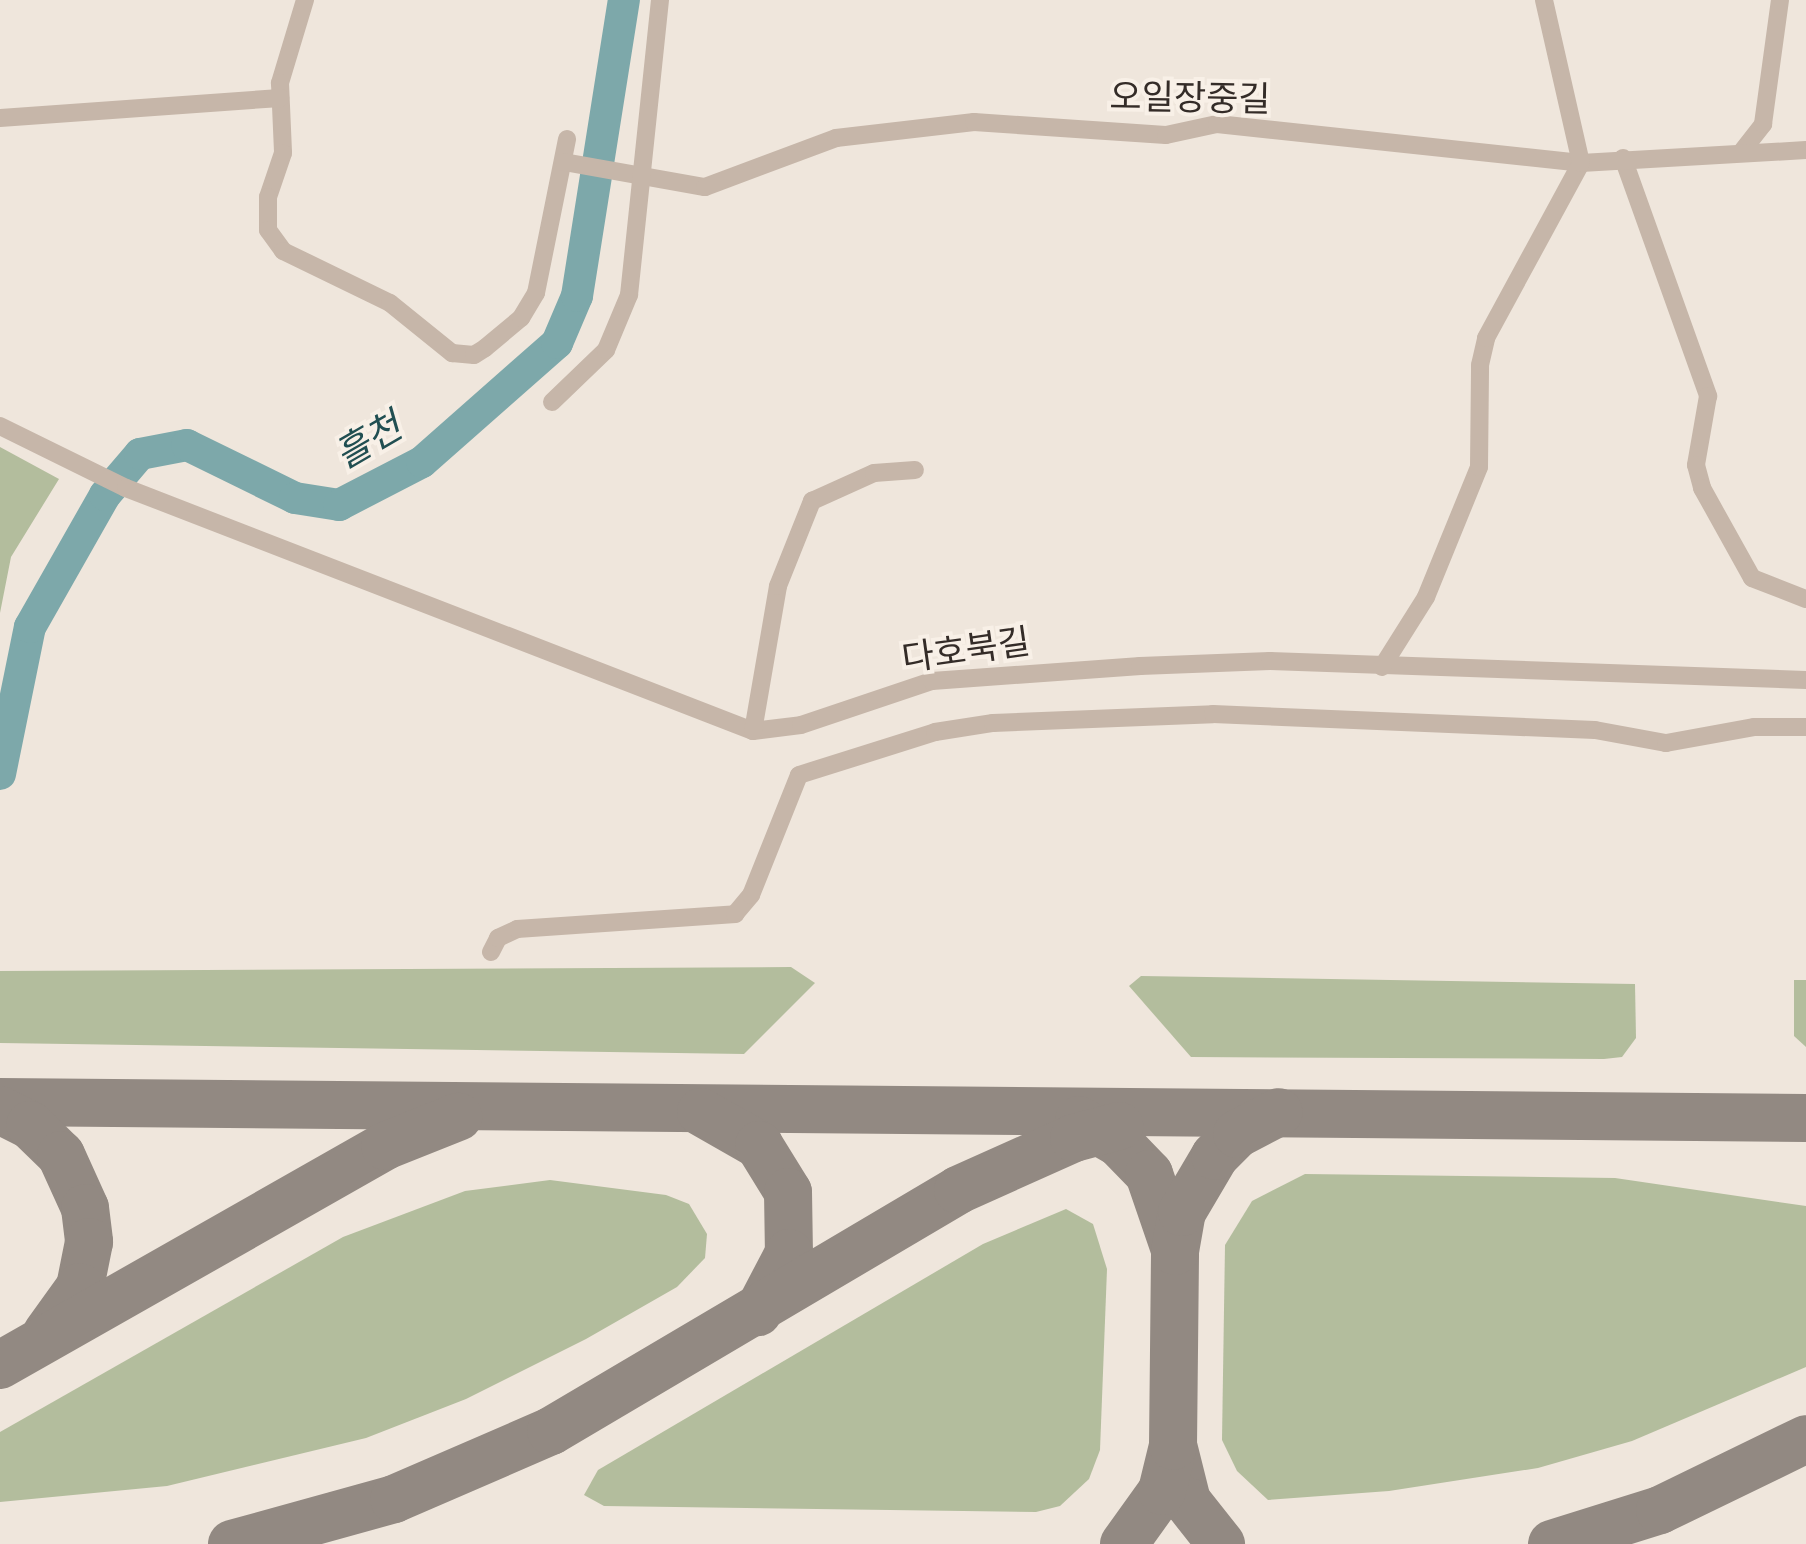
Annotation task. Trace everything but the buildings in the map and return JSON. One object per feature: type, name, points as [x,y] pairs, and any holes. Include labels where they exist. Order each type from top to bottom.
[{"type":"street","points":[[306,0],[280,98],[283,153],[266,215],[274,242],[390,303],[464,356],[511,328],[536,293],[567,139]]},
{"type":"street","points":[[552,402],[589,370],[619,324],[632,280],[660,0]]},
{"type":"street","points":[[1382,667],[1426,597],[1480,467],[1480,365],[1486,338],[1581,162],[1544,0]]},
{"type":"street","points":[[1743,150],[1764,124],[1780,0]]},
{"type":"street","points":[[0,118],[280,98]]},
{"type":"street","name":"오일장중길","points":[[564,162],[644,173],[705,187],[836,138],[974,122],[1166,135],[1217,124],[1581,162],[1743,150],[1806,150]]},
{"type":"street","points":[[1623,158],[1708,396],[1696,465],[1702,488],[1752,578],[1806,600]]},
{"type":"street","name":"다호북길","points":[[0,426],[70,464],[126,488],[753,731],[801,725],[932,681],[1270,661],[1806,680]]},
{"type":"street","points":[[753,731],[778,586],[812,501],[874,474],[915,470]]},
{"type":"street","points":[[492,952],[498,938],[518,929],[572,930],[630,919],[735,914],[751,895],[799,775],[935,732],[993,723],[1213,714],[1595,730],[1666,743],[1754,727],[1806,727]]},
{"type":"green space","points":[[0,447],[59,479],[11,557],[0,613]]},
{"type":"green space","points":[[791,967],[815,983],[744,1054],[0,1043],[0,971]]},
{"type":"green space","points":[[1141,976],[1635,984],[1636,1038],[1622,1057],[1604,1059],[1191,1057],[1129,986]]},
{"type":"green space","points":[[1794,980],[1806,980],[1806,1047],[1794,1036]]},
{"type":"green space","points":[[1305,1174],[1615,1178],[1806,1206],[1806,1367],[1632,1441],[1538,1468],[1389,1491],[1268,1500],[1237,1471],[1222,1440],[1225,1245],[1252,1201]]},
{"type":"green space","points":[[550,1180],[666,1195],[689,1204],[707,1234],[705,1258],[677,1287],[586,1339],[466,1399],[366,1438],[167,1486],[0,1502],[0,1432],[343,1237],[465,1191]]},
{"type":"green space","points":[[1066,1209],[1093,1224],[1107,1269],[1100,1450],[1089,1479],[1060,1506],[1036,1512],[604,1506],[584,1495],[598,1470],[983,1244]]},
{"type":"waterway","name":"흘천","points":[[0,774],[30,627],[105,495],[140,454],[187,445],[295,498],[339,505],[422,462],[557,343],[577,296],[624,0]]},
{"type":"taxiway","points":[[0,1102],[1806,1118]]},
{"type":"taxiway","points":[[0,1110],[30,1125],[61,1155],[85,1208],[89,1242],[80,1287],[47,1333]]},
{"type":"taxiway","points":[[701,1112],[759,1145],[788,1192],[789,1253],[758,1312]]},
{"type":"taxiway","points":[[1124,1544],[1162,1491],[1173,1446],[1175,1251],[1182,1212],[1215,1156],[1237,1134],[1279,1112]]},
{"type":"taxiway","points":[[0,1365],[385,1146],[458,1117]]},
{"type":"taxiway","points":[[1079,1120],[1119,1143],[1149,1174],[1174,1247]]},
{"type":"taxiway","points":[[232,1544],[394,1499],[551,1431],[958,1190],[1074,1138],[1119,1126]]},
{"type":"taxiway","points":[[1552,1544],[1660,1510],[1806,1439]]},
{"type":"taxiway","points":[[1174,1449],[1187,1501],[1221,1544]]}]
